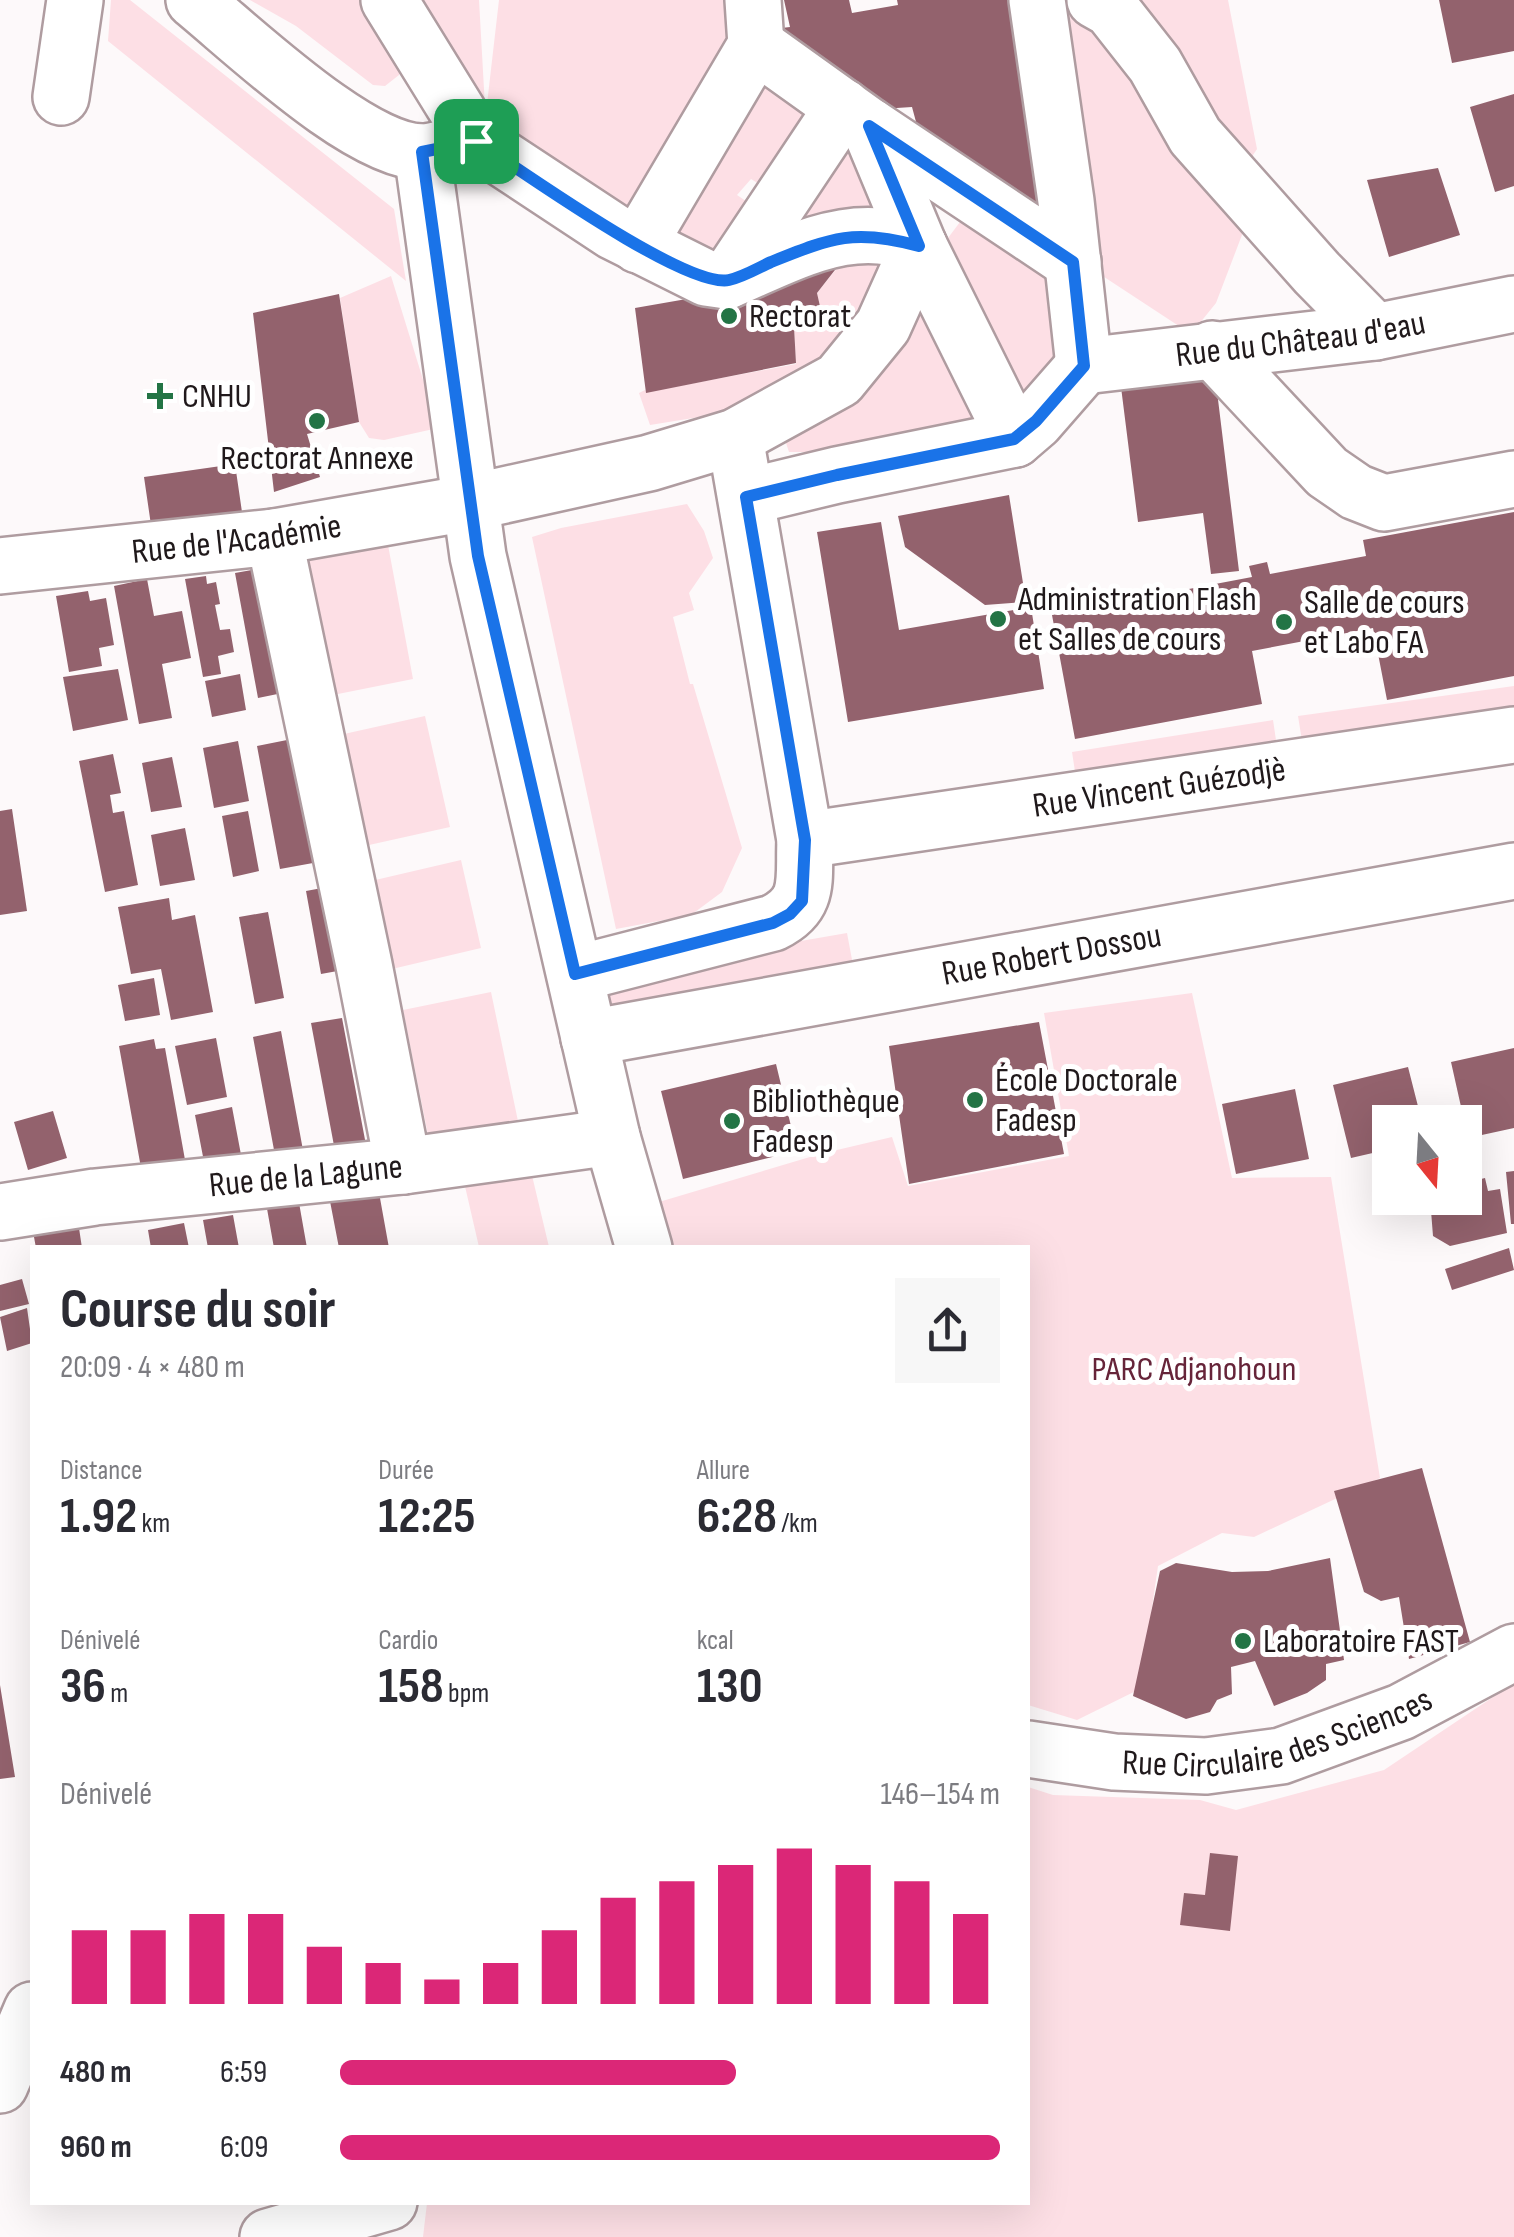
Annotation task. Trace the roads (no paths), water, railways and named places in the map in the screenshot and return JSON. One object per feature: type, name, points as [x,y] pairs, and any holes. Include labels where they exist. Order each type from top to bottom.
[{"type":"lane","points":[[61,97],[75,0]]},
{"type":"lane","points":[[194,0],[306,95],[389,145],[422,152],[466,124]]},
{"type":"lane","points":[[388,0],[466,124],[638,246],[706,278],[727,281],[820,242],[853,236],[882,236],[919,246]]},
{"type":"lane","points":[[746,497],[1014,439],[1036,421],[1084,366],[1037,0]]},
{"type":"lane","points":[[1095,0],[1110,9],[1155,65],[1196,136],[1375,332]]},
{"type":"lane","points":[[638,246],[755,23],[856,117],[1073,262]]},
{"type":"lane","points":[[856,117],[1014,439]]},
{"type":"lane","points":[[727,281],[856,117]]},
{"type":"lane","points":[[422,152],[468,503],[612,1137],[643,1245]]},
{"type":"lane","name":"Rue de l'Académie","points":[[0,566],[274,537],[468,503],[649,464],[734,437],[839,380],[883,326],[919,246]]},
{"type":"lane","name":"Rue du Château d'eau","points":[[1084,366],[1375,332],[1514,304]]},
{"type":"lane","points":[[1212,350],[1327,472],[1356,492],[1384,503],[1514,479]]},
{"type":"lane","points":[[575,974],[773,923],[790,914],[802,901],[805,840],[734,437]]},
{"type":"lane","points":[[274,537],[403,1166]]},
{"type":"lane","name":"Rue Vincent Guézodjè","points":[[805,840],[1514,735]]},
{"type":"lane","name":"Rue Robert Dossou","points":[[589,1038],[1514,871]]},
{"type":"lane","name":"Rue de la Lagune","points":[[0,1212],[96,1197],[403,1166],[612,1137]]},
{"type":"lane","name":"Rue Circulaire des Sciences","points":[[1030,1749],[1114,1762],[1187,1765],[1280,1756],[1401,1712],[1514,1652]]},
{"type":"lane","points":[[0,2085],[30,2015]]},
{"type":"lane","points":[[268,2237],[379,2205]]},
{"type":"lane","points":[[405,2205],[410,2237]]},
{"type":"place","name":"Rectorat","points":[[729,316]]},
{"type":"place","name":"CNHU","points":[[160,396]]},
{"type":"place","name":"Rectorat Annexe","points":[[317,421]]},
{"type":"place","name":"Administration Flash et Salles de cours","points":[[998,619]]},
{"type":"place","name":"Salle de cours et Labo FA","points":[[1284,622]]},
{"type":"place","name":"École Doctorale Fadesp","points":[[975,1100]]},
{"type":"place","name":"Bibliothèque Fadesp","points":[[732,1121]]},
{"type":"place","name":"Laboratoire FAST","points":[[1243,1641]]},
{"type":"park label","name":"PARC Adjanohoun","points":[[1194,1369]]}]
